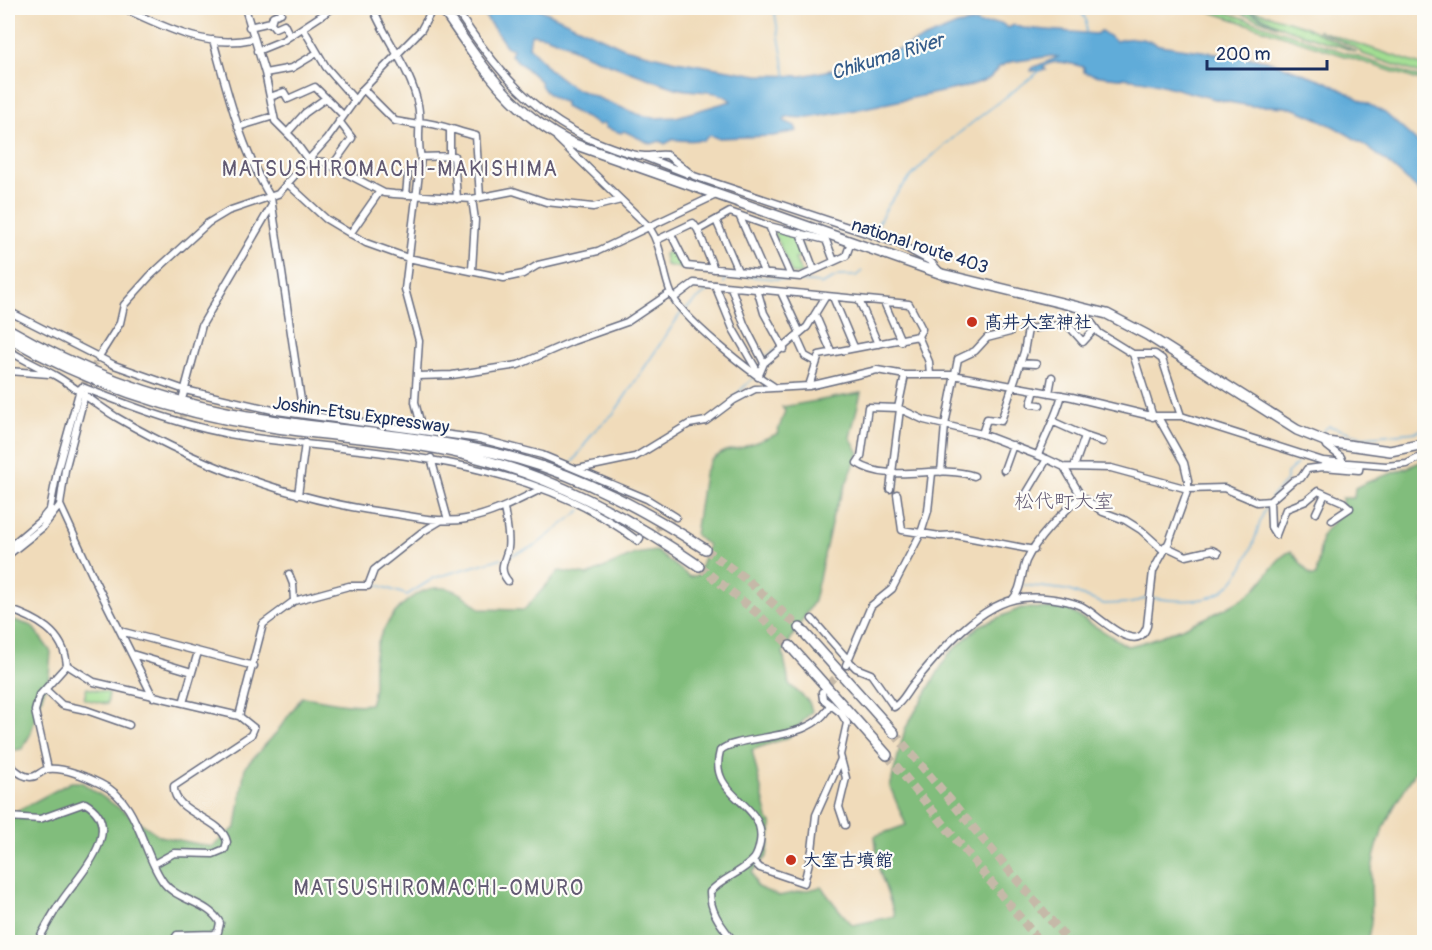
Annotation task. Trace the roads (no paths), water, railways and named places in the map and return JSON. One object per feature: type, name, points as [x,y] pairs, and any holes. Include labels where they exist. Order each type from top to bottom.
[{"type":"highway","name":"national route 403","points":[[442,8],[500,89],[526,114],[552,133],[633,165],[942,274],[1080,307],[1124,321],[1297,430],[1327,442],[1390,451],[1425,444]]},
{"type":"highway","name":"Joshin-Etsu Expressway","points":[[8,329],[40,347],[101,375],[189,404],[278,421],[460,445],[540,466],[613,495],[651,515],[705,549]]},
{"type":"highway","name":"Joshin-Etsu Expressway","points":[[8,338],[99,381],[186,410],[275,428],[429,447],[524,472],[618,514],[699,566]]},
{"type":"highway","points":[[800,628],[894,733]]},
{"type":"highway","points":[[790,646],[887,755]]},
{"type":"street","points":[[123,8],[195,39],[231,43],[252,39]]},
{"type":"street","points":[[245,8],[252,39],[265,73],[275,121],[309,161],[324,162],[380,191],[406,195],[472,199],[513,191],[537,200],[593,207],[621,200]]},
{"type":"street","points":[[271,22],[273,16],[281,13],[280,8]]},
{"type":"street","points":[[257,51],[290,36],[333,8]]},
{"type":"street","points":[[373,8],[382,31],[398,52],[419,108],[417,143],[421,157],[405,289],[419,341],[415,402],[422,429]]},
{"type":"street","points":[[184,393],[202,326],[272,201],[309,161],[354,99],[421,30],[433,8]]},
{"type":"street","points":[[455,8],[488,57],[517,90],[575,132],[624,152],[640,155],[667,155],[694,176],[899,244],[930,261],[942,274]]},
{"type":"street","points":[[249,27],[271,22]]},
{"type":"street","points":[[271,22],[275,28],[284,24],[290,36]]},
{"type":"street","points":[[303,28],[338,84],[354,99]]},
{"type":"street","points":[[213,40],[238,127],[257,175],[272,201],[303,414]]},
{"type":"street","points":[[265,73],[292,68],[317,53]]},
{"type":"street","points":[[270,97],[284,92],[288,99],[315,87],[327,98],[352,138],[332,166]]},
{"type":"street","points":[[363,89],[395,121],[418,124],[437,123],[450,130],[476,136],[480,197]]},
{"type":"street","points":[[287,133],[305,114],[327,98]]},
{"type":"street","points":[[238,127],[274,116]]},
{"type":"street","points":[[450,130],[450,156]]},
{"type":"street","points":[[552,133],[649,227],[657,240],[672,295],[685,314],[774,386]]},
{"type":"street","points":[[633,165],[640,155]]},
{"type":"street","points":[[421,157],[454,156],[457,199]]},
{"type":"street","points":[[406,195],[408,174]]},
{"type":"street","points":[[287,183],[316,212],[375,247],[408,258],[504,278],[514,277],[538,265],[598,250],[718,194]]},
{"type":"street","points":[[350,234],[380,191]]},
{"type":"street","points":[[472,199],[475,220],[472,270]]},
{"type":"street","points":[[98,358],[120,323],[124,305],[195,234],[228,211],[272,201]]},
{"type":"street","points":[[698,230],[730,212],[769,226],[826,240],[834,261]]},
{"type":"street","points":[[739,215],[765,274]]},
{"type":"street","points":[[716,220],[738,271]]},
{"type":"street","points":[[657,240],[693,223],[714,269]]},
{"type":"street","points":[[769,226],[791,276]]},
{"type":"street","points":[[800,233],[814,270]]},
{"type":"street","points":[[672,234],[687,266],[800,277],[846,256],[851,242]]},
{"type":"street","points":[[417,376],[452,375],[518,365],[573,340],[627,322],[694,283],[909,304],[922,329],[918,336],[819,355],[809,386]]},
{"type":"street","points":[[715,285],[733,329],[759,376]]},
{"type":"street","points":[[731,287],[744,324],[764,363]]},
{"type":"street","points":[[757,289],[764,313],[784,349]]},
{"type":"street","points":[[781,292],[805,356],[816,362]]},
{"type":"street","points":[[759,376],[764,363],[784,349],[830,297]]},
{"type":"street","points":[[830,297],[854,347]]},
{"type":"street","points":[[859,300],[878,344]]},
{"type":"street","points":[[884,302],[901,341]]},
{"type":"street","points":[[1080,307],[1094,330],[1133,354],[1155,354],[1162,358],[1181,416]]},
{"type":"street","points":[[8,311],[98,358],[184,393],[303,414],[480,439],[542,455],[578,469],[647,500],[676,517]]},
{"type":"street","points":[[815,314],[831,351]]},
{"type":"street","points":[[982,434],[987,419],[1000,421],[1020,363],[1028,330],[1066,324],[1083,342],[1094,330]]},
{"type":"street","points":[[941,472],[945,425],[953,375],[958,359],[975,351],[987,338],[1010,332]]},
{"type":"street","points":[[918,336],[929,362],[930,375]]},
{"type":"street","points":[[8,350],[82,389],[127,405],[246,436],[431,458],[541,489],[618,526],[638,541],[640,538]]},
{"type":"street","points":[[812,619],[847,663],[872,674],[894,707],[985,610],[1012,601],[1035,598],[1069,602],[1089,610],[1120,635],[1134,638],[1146,631],[1153,571],[1188,489],[1184,463],[1156,417],[1133,354]]},
{"type":"street","points":[[1020,363],[1036,364]]},
{"type":"street","points":[[8,371],[55,375]]},
{"type":"street","points":[[578,469],[635,457],[689,424],[706,421],[747,393],[774,386],[809,386],[866,371],[905,375],[953,375],[1062,395],[1156,417],[1181,416],[1310,458],[1343,463],[1386,466],[1407,464],[1425,455]]},
{"type":"street","points":[[890,489],[905,375]]},
{"type":"street","points":[[1049,393],[1052,377]]},
{"type":"street","points":[[82,389],[116,417],[250,480],[298,495],[359,509],[445,520],[465,520],[504,508],[541,489]]},
{"type":"street","points":[[8,555],[42,528],[60,505],[82,389]]},
{"type":"street","points":[[8,548],[41,520],[50,509],[57,472],[82,389]]},
{"type":"street","points":[[1035,390],[1030,404],[1040,405]]},
{"type":"street","points":[[1038,455],[1047,432],[1054,422],[1062,395]]},
{"type":"street","points":[[974,476],[941,472],[870,471],[857,463],[861,457],[868,406],[899,408],[924,420],[982,434],[1013,445],[1064,467],[1111,468],[1188,489],[1224,488],[1252,501],[1270,501],[1294,480],[1301,478],[1307,469],[1323,467],[1359,470],[1360,464]]},
{"type":"street","points":[[1054,422],[1103,442]]},
{"type":"street","points":[[1074,466],[1085,436]]},
{"type":"street","points":[[1327,442],[1328,446],[1341,457],[1343,463]]},
{"type":"street","points":[[298,495],[305,443]]},
{"type":"street","points":[[1004,470],[1013,445]]},
{"type":"street","points":[[431,458],[445,520]]},
{"type":"street","points":[[1022,501],[1047,459]]},
{"type":"street","points":[[1064,467],[1081,496],[1103,512],[1125,520],[1141,530],[1164,548],[1186,556],[1212,550],[1218,553]]},
{"type":"street","points":[[847,663],[871,606],[892,589],[921,533],[928,511],[932,473]]},
{"type":"street","points":[[1270,501],[1271,527],[1277,535],[1281,515],[1286,509],[1306,501],[1318,491],[1343,502],[1350,508],[1332,520]]},
{"type":"street","points":[[897,494],[902,530],[956,535],[1034,550]]},
{"type":"street","points":[[1316,513],[1325,494]]},
{"type":"street","points":[[1012,601],[1017,595],[1027,560],[1064,513],[1081,496]]},
{"type":"street","points":[[60,505],[153,697]]},
{"type":"street","points":[[504,508],[508,550],[503,557],[504,576],[508,581]]},
{"type":"street","points":[[239,716],[254,666],[263,624],[294,601],[349,586],[368,586],[374,570],[422,532],[445,520]]},
{"type":"street","points":[[289,574],[293,584],[294,601]]},
{"type":"street","points":[[8,609],[27,615],[50,629],[60,642],[67,665],[94,682],[239,716],[252,725],[254,730],[251,735],[174,786],[176,797],[184,805],[224,834],[227,842],[225,849],[213,854],[174,853],[154,864]]},
{"type":"street","points":[[120,630],[254,666]]},
{"type":"street","points":[[183,703],[198,652]]},
{"type":"street","points":[[132,654],[192,672]]},
{"type":"street","points":[[48,769],[35,711],[39,696],[67,665]]},
{"type":"street","points":[[46,690],[62,705],[129,724]]},
{"type":"street","points":[[753,861],[763,870],[804,883],[812,850],[816,815],[841,759],[847,723],[841,713],[823,699],[822,692]]},
{"type":"street","points":[[734,942],[716,919],[710,902],[710,892],[724,878],[753,861],[759,849],[760,828],[756,818],[723,786],[718,773],[720,751],[730,745],[801,729],[826,715],[830,704]]},
{"type":"street","points":[[841,759],[845,785],[839,807],[845,825]]},
{"type":"street","points":[[8,764],[23,776],[33,777],[48,769],[75,773],[104,785],[114,793],[136,822],[154,864],[171,891],[217,918],[220,927],[214,934],[177,935],[172,942]]},
{"type":"street","points":[[8,817],[40,819],[85,803],[97,812],[102,828],[100,844],[94,856],[60,903],[38,942]]},
{"type":"water","name":"Chikuma River","points":[[479,8],[537,8],[624,48],[676,61],[758,75],[802,76],[865,63],[957,25],[977,22],[979,24],[1001,23],[1008,28],[1014,25],[1023,28],[1096,34],[1101,31],[1116,41],[1138,38],[1159,45],[1266,60],[1327,82],[1385,113],[1424,148],[1424,196],[1366,146],[1335,127],[1298,110],[1281,106],[1240,104],[1146,81],[1099,76],[1084,72],[1084,67],[1063,62],[1047,64],[1043,67],[1046,70],[1031,71],[1032,68],[1058,57],[1052,56],[1010,62],[999,67],[990,78],[970,86],[845,112],[808,118],[786,117],[784,121],[795,126],[797,131],[773,136],[717,138],[710,135],[704,140],[674,139],[665,144],[660,141],[651,144],[624,131],[621,133],[606,128],[604,123],[599,125],[565,107],[565,102],[549,94],[540,81],[511,55],[513,49],[507,47]],"holes":[[[531,34],[545,36],[647,78],[680,89],[719,94],[731,101],[676,117],[654,118],[637,114],[574,88],[549,69],[529,46]]]},
{"type":"waterway","points":[[774,8],[786,77]]},
{"type":"waterway","points":[[1079,8],[1086,20],[1086,32]]},
{"type":"waterway","points":[[877,227],[888,205],[925,162],[1041,70]]},
{"type":"waterway","points":[[724,283],[726,277],[733,275],[819,283],[820,285],[839,276],[856,276],[862,271]]},
{"type":"waterway","points":[[686,309],[711,288]]},
{"type":"waterway","points":[[573,462],[594,431],[614,413],[681,313]]},
{"type":"waterway","points":[[766,356],[775,350]]},
{"type":"waterway","points":[[734,397],[754,377]]},
{"type":"waterway","points":[[1323,431],[1329,426],[1364,437],[1417,432],[1424,428]]},
{"type":"waterway","points":[[1271,497],[1287,480],[1287,473],[1297,464]]},
{"type":"waterway","points":[[1152,598],[1188,601],[1203,599],[1226,588],[1245,563],[1267,505]]},
{"type":"waterway","points":[[509,556],[535,546],[581,510]]},
{"type":"waterway","points":[[375,584],[407,595],[434,578],[502,558]]},
{"type":"waterway","points":[[1024,585],[1067,590],[1104,604],[1132,603],[1147,598]]},
{"type":"tunnel","points":[[84,384],[98,358]]},
{"type":"tunnel","points":[[183,405],[183,417]]},
{"type":"tunnel","points":[[541,489],[578,469]]},
{"type":"tunnel","points":[[648,533],[676,517]]},
{"type":"tunnel","points":[[705,549],[747,580],[800,628]]},
{"type":"tunnel","points":[[699,566],[756,612],[790,646]]},
{"type":"tunnel","points":[[824,689],[846,665]]},
{"type":"tunnel","points":[[894,733],[1069,942]]},
{"type":"tunnel","points":[[887,755],[1040,942]]},
{"type":"place","name":"髙井大室神社","points":[[972,322]]},
{"type":"place","name":"大室古墳館","points":[[791,860]]},
{"type":"district","name":"MATSUSHIROMACHI-MAKISHIMA","points":[[390,169]]},
{"type":"district","name":"松代町大室","points":[[1064,501]]},
{"type":"district","name":"MATSUSHIROMACHI-OMURO","points":[[439,888]]}]
